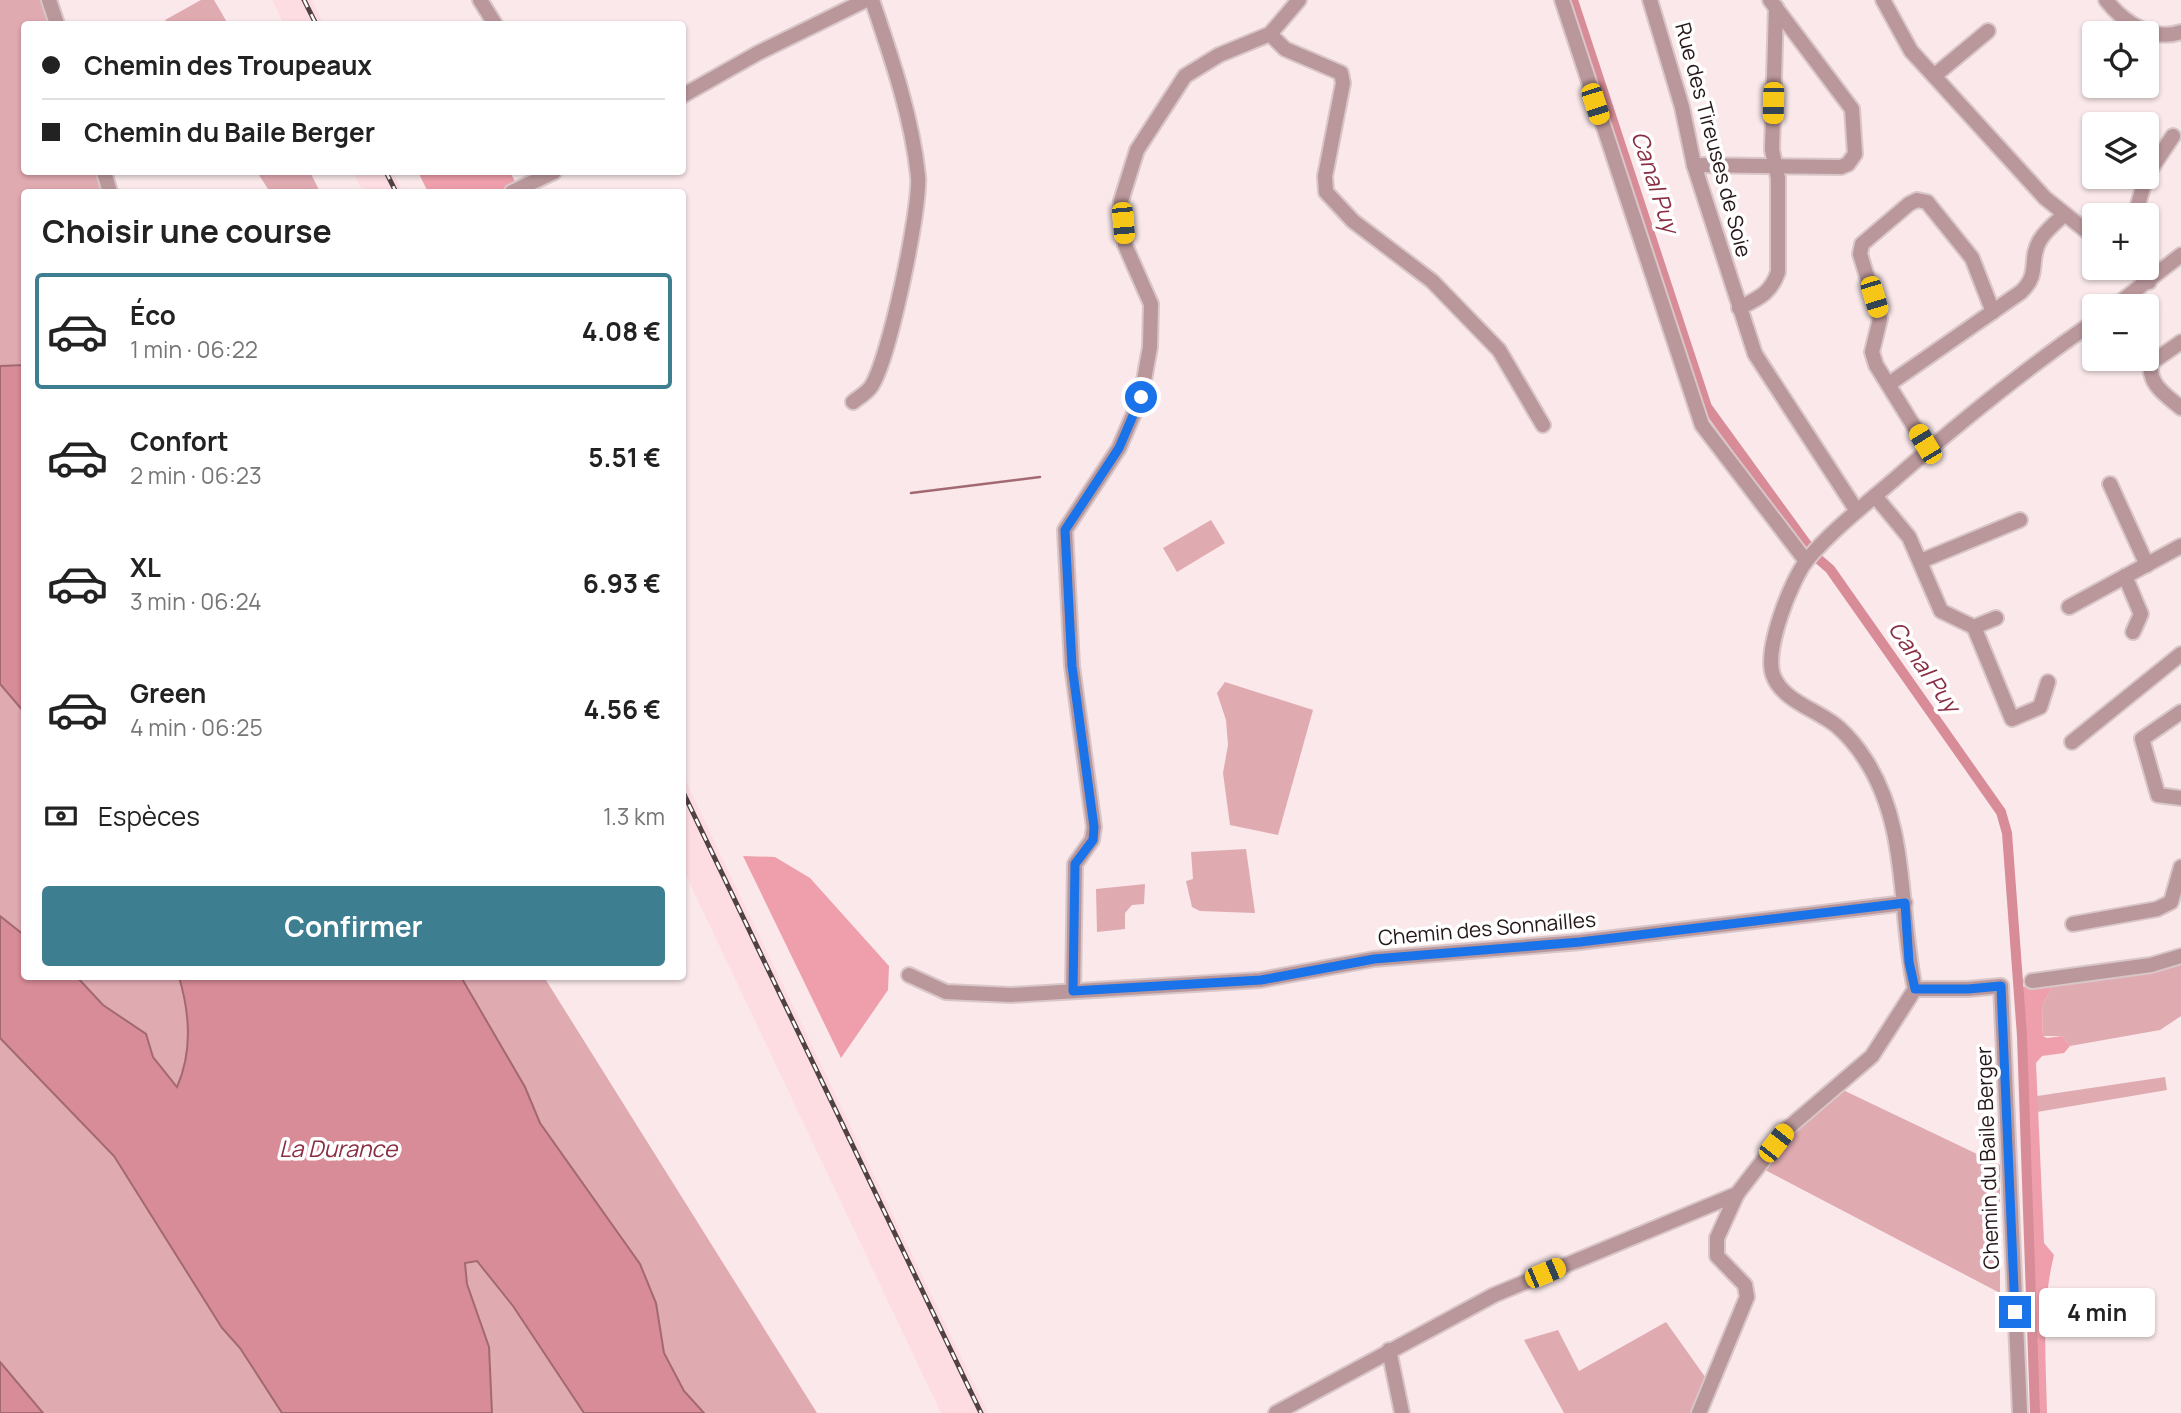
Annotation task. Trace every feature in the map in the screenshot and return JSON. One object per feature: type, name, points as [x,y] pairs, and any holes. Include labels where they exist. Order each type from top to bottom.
[{"type":"street","points":[[49,0],[56,21]]},
{"type":"street","points":[[480,0],[493,21]]},
{"type":"street","points":[[686,94],[866,0]]},
{"type":"street","points":[[853,402],[870,388],[882,364],[910,242],[918,178],[907,118],[872,0]]},
{"type":"street","points":[[1073,991],[1075,864],[1093,840],[1094,827],[1072,666],[1065,530],[1119,448],[1141,397],[1152,337],[1151,304],[1125,245],[1121,201],[1137,150],[1185,76],[1219,55],[1270,34],[1299,0]]},
{"type":"street","points":[[1562,0],[1702,425],[1812,556]]},
{"type":"street","name":"Rue des Tireuses de Soie","points":[[1650,0],[1682,107],[1694,165],[1755,354],[1857,511]]},
{"type":"street","points":[[1883,0],[1911,51],[2030,183],[2082,228]]},
{"type":"street","points":[[2106,0],[2128,22],[2153,34],[2171,36],[2181,32]]},
{"type":"street","points":[[1694,165],[1841,167],[1853,159],[1856,148],[1852,109],[1773,4]]},
{"type":"street","points":[[1740,308],[1766,294],[1773,286],[1778,272],[1775,165],[1772,150],[1773,4]]},
{"type":"street","points":[[1934,76],[1988,31]]},
{"type":"street","points":[[1270,34],[1285,48],[1341,73],[1343,83],[1325,176],[1326,192],[1353,221],[1432,281],[1499,350],[1543,425]]},
{"type":"street","points":[[2159,158],[2173,136]]},
{"type":"street","points":[[518,189],[548,175]]},
{"type":"street","points":[[1928,449],[1872,352],[1880,319],[1860,254],[1866,237],[1909,204],[1917,200],[1927,202],[1972,258],[1993,312]]},
{"type":"street","points":[[1889,384],[2031,283],[2040,240],[2064,215]]},
{"type":"street","points":[[2132,294],[2181,255]]},
{"type":"street","points":[[1699,1413],[1747,1297],[1745,1285],[1717,1256],[1717,1238],[1737,1194],[1788,1128],[1872,1056],[1915,989],[1909,962],[1905,903],[1888,802],[1864,758],[1838,727],[1783,691],[1773,674],[1773,648],[1781,618],[1796,577],[1812,556],[1857,511],[2018,374],[2082,330]]},
{"type":"street","points":[[2181,342],[2151,363],[2150,373],[2156,387],[2181,408]]},
{"type":"street","points":[[2110,484],[2147,565]]},
{"type":"street","points":[[1875,496],[1909,537],[1941,611],[1974,627],[2012,719],[2040,707],[2048,682]]},
{"type":"street","points":[[1921,561],[2020,520]]},
{"type":"street","points":[[2069,607],[2181,546]]},
{"type":"street","points":[[2125,576],[2141,614],[2133,632]]},
{"type":"street","points":[[1974,627],[1996,618]]},
{"type":"street","points":[[2072,742],[2181,654]]},
{"type":"street","points":[[2181,712],[2142,739],[2158,795],[2181,798]]},
{"type":"street","points":[[2073,924],[2157,909],[2171,902],[2181,867]]},
{"type":"street","name":"Chemin des Sonnailles","points":[[909,975],[946,992],[959,994],[1073,991],[1261,980],[1374,959],[1580,942],[1905,903]]},
{"type":"street","points":[[2032,981],[2151,965],[2181,956]]},
{"type":"street","name":"Chemin du Baile Berger","points":[[1915,989],[2001,986],[2020,1413]]},
{"type":"street","points":[[1276,1413],[1494,1295],[1737,1194]]},
{"type":"street","points":[[1389,1350],[1402,1413]]},
{"type":"shaded area","points":[[0,0],[43,0],[51,21],[21,21],[21,175],[100,175],[104,189],[21,189],[21,365],[0,366]]},
{"type":"shaded area","points":[[201,0],[214,0],[226,21],[166,21]]},
{"type":"shaded area","points":[[272,0],[312,0],[322,21],[282,21]]},
{"type":"shaded area","points":[[259,175],[312,175],[318,189],[268,189]]},
{"type":"shaded area","points":[[354,175],[394,175],[402,189],[362,189]]},
{"type":"shaded area","points":[[420,175],[512,175],[517,185],[506,189],[426,189]]},
{"type":"shaded area","points":[[1211,520],[1225,543],[1177,572],[1163,548]]},
{"type":"shaded area","points":[[1225,682],[1313,710],[1278,835],[1230,825],[1223,773],[1228,745],[1226,720],[1217,693]]},
{"type":"shaded area","points":[[0,684],[21,708],[21,933],[0,916]]},
{"type":"shaded area","points":[[686,781],[988,1413],[941,1413],[686,875]]},
{"type":"shaded area","points":[[1246,849],[1255,913],[1200,911],[1192,907],[1186,881],[1193,879],[1191,852]]},
{"type":"shaded area","points":[[743,856],[775,857],[810,878],[889,966],[888,990],[841,1058]]},
{"type":"shaded area","points":[[1145,884],[1144,904],[1132,905],[1125,913],[1125,929],[1097,932],[1096,889]]},
{"type":"shaded area","points":[[2181,962],[2181,1016],[2160,1030],[2070,1046],[2062,1036],[2043,1036],[2042,1006],[2054,983]]},
{"type":"shaded area","points":[[80,980],[180,980],[188,1019],[188,1045],[178,1087],[153,1057],[146,1034],[103,1005]]},
{"type":"shaded area","points":[[463,980],[546,980],[817,1413],[704,1413],[684,1391],[664,1353],[656,1303],[640,1264],[540,1123],[525,1087]]},
{"type":"shaded area","points":[[2054,983],[2042,1006],[2043,1036],[2062,1036],[2070,1046],[2064,1053],[2042,1056],[2036,1063],[2044,1243],[2054,1255],[2046,1314],[2047,1413],[2037,1413],[2022,987]]},
{"type":"shaded area","points":[[0,1038],[114,1156],[222,1328],[240,1348],[282,1413],[43,1413],[0,1362]]},
{"type":"shaded area","points":[[2165,1077],[2167,1090],[2037,1112],[2037,1096]]},
{"type":"shaded area","points":[[1843,1090],[2000,1165],[2000,1293],[1765,1170],[1790,1132]]},
{"type":"shaded area","points":[[477,1261],[513,1306],[584,1413],[492,1413],[489,1347],[467,1284],[465,1263]]},
{"type":"shaded area","points":[[1666,1322],[1708,1381],[1694,1413],[1564,1413],[1524,1340],[1558,1330],[1579,1371]]},
{"type":"water","points":[[21,365],[21,708],[0,684],[0,366]]},
{"type":"water","name":"La Durance","points":[[0,916],[21,933],[21,980],[80,980],[103,1005],[146,1034],[153,1057],[177,1087],[188,1046],[186,1005],[180,980],[463,980],[525,1087],[540,1123],[640,1264],[656,1303],[664,1353],[684,1391],[704,1413],[584,1413],[513,1306],[477,1261],[465,1263],[467,1284],[489,1347],[492,1413],[282,1413],[240,1348],[222,1328],[114,1156],[0,1038]]},
{"type":"water","points":[[0,1362],[43,1413],[0,1413]]},
{"type":"waterway","name":"Canal Puy","points":[[1573,0],[1707,407],[1816,557],[1830,569],[2001,812],[2007,833],[2022,1036],[2035,1413]]},
{"type":"waterway","points":[[911,493],[1040,477]]},
{"type":"railway","points":[[304,0],[314,21]]},
{"type":"railway","points":[[388,175],[394,189]]},
{"type":"railway","points":[[686,798],[981,1413]]},
{"type":"route","points":[[1141,397],[1119,448],[1065,530],[1072,666],[1094,827],[1093,840],[1075,864],[1073,991],[1261,980],[1374,959],[1580,942],[1905,903],[1909,962],[1915,989],[2001,986],[2015,1312]]}]
